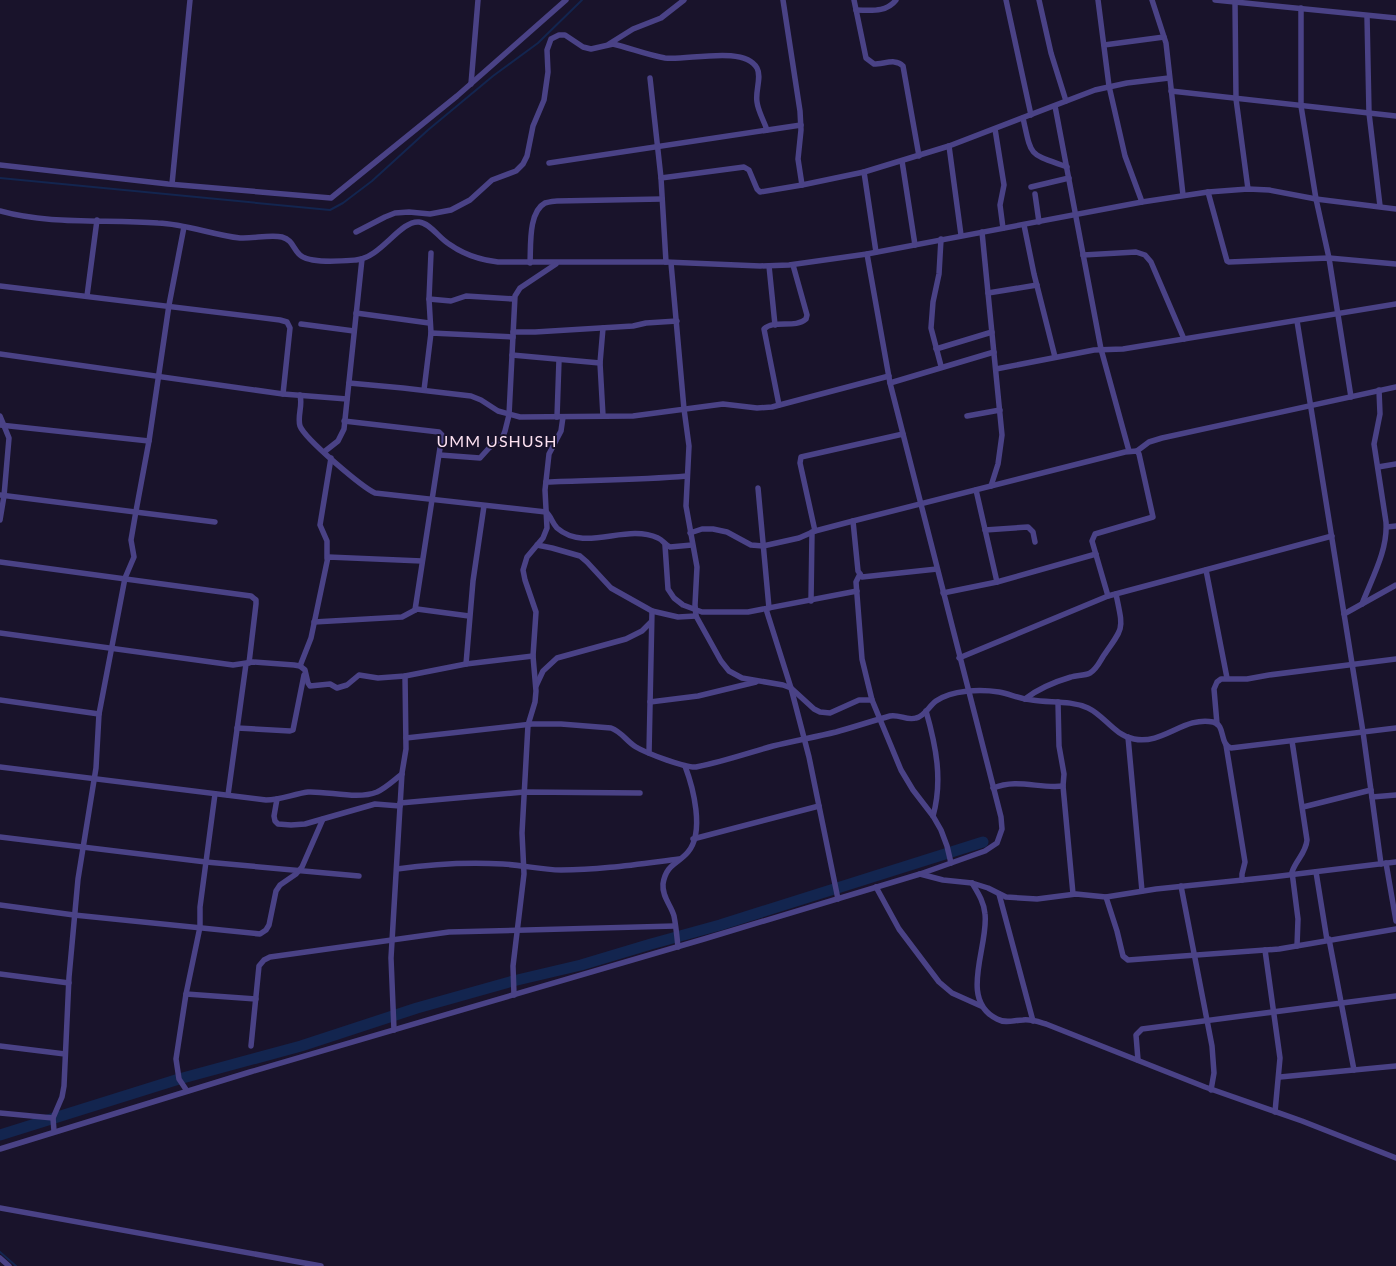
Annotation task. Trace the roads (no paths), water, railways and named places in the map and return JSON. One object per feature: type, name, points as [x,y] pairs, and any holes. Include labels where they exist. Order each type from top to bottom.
[{"type":"street","points":[[172,184],[190,0]]},
{"type":"street","points":[[470,84],[478,0]]},
{"type":"street","points":[[0,165],[172,184],[331,198],[470,84],[566,0]]},
{"type":"street","points":[[356,232],[395,213],[437,213],[458,207],[476,195],[492,180],[513,173],[523,164],[527,156],[533,126],[546,89],[548,72],[547,50],[551,39],[559,35],[565,35],[583,47],[591,49],[609,44],[634,29],[661,18],[684,0]]},
{"type":"street","points":[[782,0],[800,111],[798,159],[802,185]]},
{"type":"street","points":[[854,0],[866,58],[874,64],[895,61],[903,66],[919,156]]},
{"type":"street","points":[[856,10],[883,9],[889,7],[896,0]]},
{"type":"street","points":[[1006,0],[1031,115]]},
{"type":"street","points":[[1039,0],[1051,53],[1066,101]]},
{"type":"street","points":[[1098,0],[1109,86],[1125,156],[1142,202]]},
{"type":"street","points":[[1152,0],[1164,37],[1183,195]]},
{"type":"street","points":[[1215,0],[1257,2],[1396,18]]},
{"type":"street","points":[[1235,2],[1236,99],[1248,189]]},
{"type":"street","points":[[1300,8],[1301,106],[1316,199],[1329,258],[1351,396]]},
{"type":"street","points":[[1367,16],[1369,113],[1380,206]]},
{"type":"street","points":[[1104,45],[1164,37]]},
{"type":"street","points":[[609,44],[665,58],[710,55],[748,60],[756,66],[759,72],[756,89],[757,101],[767,130]]},
{"type":"street","points":[[650,78],[689,446],[686,506],[697,567],[695,613]]},
{"type":"street","points":[[661,178],[744,168],[749,170],[760,192],[802,185],[864,172],[919,156],[1109,86],[1170,78]]},
{"type":"street","points":[[1170,91],[1396,116]]},
{"type":"street","points":[[1055,106],[1100,350],[1129,451]]},
{"type":"street","points":[[1023,118],[1029,147],[1033,154],[1067,167]]},
{"type":"street","points":[[549,163],[800,125]]},
{"type":"street","points":[[995,129],[1004,185],[1000,205],[1003,228]]},
{"type":"street","points":[[949,146],[961,235]]},
{"type":"street","points":[[902,161],[915,244]]},
{"type":"street","points":[[864,172],[876,252]]},
{"type":"street","points":[[1031,187],[1069,178]]},
{"type":"street","points":[[0,211],[41,218],[161,223],[241,238],[283,237],[292,243],[303,257],[312,260],[362,259],[377,252],[407,225],[422,222],[427,224],[448,244],[471,256],[498,262],[557,264],[668,262],[769,266],[793,265],[867,254],[1142,202],[1208,192],[1248,189],[1286,192],[1316,199],[1396,209]]},
{"type":"street","points":[[1208,192],[1227,261],[1229,262],[1329,258],[1396,264]]},
{"type":"street","points":[[1035,194],[1040,222]]},
{"type":"street","points":[[530,263],[534,217],[539,208],[546,203],[557,201],[662,199]]},
{"type":"street","points":[[422,222],[423,214]]},
{"type":"street","points":[[87,296],[97,220]]},
{"type":"street","points":[[1024,225],[1055,357]]},
{"type":"street","points":[[54,1131],[53,1118],[62,1097],[74,915],[82,848],[94,779],[100,714],[111,648],[126,578],[134,557],[132,540],[136,511],[150,441],[169,306],[184,227]]},
{"type":"street","points":[[982,232],[1002,445],[991,486]]},
{"type":"street","points":[[940,240],[939,274],[930,328],[941,366]]},
{"type":"street","points":[[1083,255],[1136,252],[1147,257],[1151,262],[1184,339]]},
{"type":"street","points":[[424,390],[430,333],[429,299],[432,253]]},
{"type":"street","points":[[0,1149],[187,1091],[876,888],[985,851],[997,844],[1002,829],[993,788],[889,379],[867,254]]},
{"type":"street","points":[[324,452],[338,441],[342,433],[362,259]]},
{"type":"street","points":[[440,455],[478,459],[483,457],[489,448],[504,435],[509,415],[515,294],[520,288],[557,264]]},
{"type":"street","points":[[779,405],[764,329],[775,325],[801,322],[806,319],[807,315],[793,265]]},
{"type":"street","points":[[769,266],[775,325]]},
{"type":"street","points":[[988,293],[1037,285]]},
{"type":"street","points":[[0,286],[287,322],[290,328],[283,394]]},
{"type":"street","points":[[429,299],[451,301],[466,296],[514,299]]},
{"type":"street","points":[[996,369],[1055,357],[1184,339],[1396,304]]},
{"type":"street","points":[[356,313],[429,323]]},
{"type":"street","points":[[430,333],[513,334],[633,326],[676,321]]},
{"type":"street","points":[[1297,321],[1383,864],[1396,921]]},
{"type":"street","points":[[301,324],[354,331]]},
{"type":"street","points":[[603,328],[600,363],[604,416]]},
{"type":"street","points":[[936,349],[992,332]]},
{"type":"street","points":[[349,383],[471,396],[498,411],[520,417],[633,416],[729,404],[757,408],[779,405],[994,352]]},
{"type":"street","points":[[0,354],[283,394],[347,400]]},
{"type":"street","points":[[512,354],[600,363]]},
{"type":"street","points":[[514,995],[513,966],[524,866],[521,841],[528,724],[535,702],[536,686],[532,656],[536,612],[524,580],[523,570],[527,557],[546,533],[548,524],[546,482],[549,454],[561,431],[559,360]]},
{"type":"street","points":[[690,533],[702,529],[713,529],[727,532],[751,545],[763,546],[799,538],[852,521],[920,503],[1129,451],[1137,451],[1149,442],[1162,438],[1396,387]]},
{"type":"street","points":[[1362,604],[1382,552],[1387,527],[1374,444],[1380,414],[1379,390]]},
{"type":"street","points":[[300,395],[302,405],[299,421],[301,428],[324,452],[371,491],[382,494],[546,512],[557,528],[578,538],[592,539],[622,534],[643,535],[659,538],[665,545],[673,547],[692,544]]},
{"type":"street","points":[[967,416],[1000,410]]},
{"type":"street","points":[[0,416],[8,438],[0,520]]},
{"type":"street","points":[[344,421],[439,432],[443,437],[415,610]]},
{"type":"street","points":[[2,425],[150,441]]},
{"type":"street","points":[[811,601],[814,532],[800,463],[801,457],[903,434]]},
{"type":"street","points":[[1108,596],[1092,541],[1095,534],[1152,517],[1137,451]]},
{"type":"street","points":[[237,728],[290,732],[293,730],[303,668],[327,558],[327,541],[320,525],[331,458]]},
{"type":"street","points":[[1378,467],[1396,464]]},
{"type":"street","points":[[546,482],[641,480],[687,476]]},
{"type":"street","points":[[758,488],[767,609],[804,738],[838,899]]},
{"type":"street","points":[[976,490],[997,582]]},
{"type":"street","points":[[2,496],[215,522]]},
{"type":"street","points":[[466,664],[469,616],[484,506]]},
{"type":"street","points":[[852,521],[860,574],[856,581],[856,591],[862,659],[872,700],[901,770],[913,790],[933,816],[944,838],[951,863]]},
{"type":"street","points":[[1387,527],[1396,526]]},
{"type":"street","points":[[985,530],[1028,527],[1033,532],[1035,542]]},
{"type":"street","points":[[959,658],[1108,596],[1332,536]]},
{"type":"street","points":[[537,545],[580,556],[588,562],[611,588],[652,611],[669,616],[695,613],[748,612],[856,591]]},
{"type":"street","points":[[665,545],[666,586],[677,601],[695,613],[725,666],[738,676],[791,688],[814,709],[824,713],[833,712],[859,700],[872,700]]},
{"type":"street","points":[[943,593],[997,582],[1096,554]]},
{"type":"street","points":[[327,558],[332,556],[422,561]]},
{"type":"street","points":[[0,562],[253,597],[256,602],[228,795]]},
{"type":"street","points":[[860,574],[866,576],[937,569]]},
{"type":"street","points":[[1206,570],[1227,678]]},
{"type":"street","points":[[1344,614],[1396,585]]},
{"type":"street","points":[[1025,699],[1052,683],[1088,674],[1094,670],[1120,631],[1122,620],[1116,594]]},
{"type":"street","points":[[314,622],[402,617],[415,610],[469,616]]},
{"type":"street","points":[[649,753],[652,611]]},
{"type":"street","points":[[536,686],[543,671],[557,658],[631,637],[642,631],[651,622]]},
{"type":"street","points":[[0,633],[233,666],[248,663],[303,668]]},
{"type":"street","points":[[303,668],[310,686],[330,684],[337,688],[347,685],[354,677],[359,675],[378,678],[405,676],[466,664],[532,656]]},
{"type":"street","points":[[1242,880],[1245,862],[1226,746],[1220,727],[1217,724],[1214,687],[1219,680],[1227,678],[1247,679],[1269,674],[1396,659]]},
{"type":"street","points":[[394,1030],[391,979],[392,940],[402,774],[406,754],[405,676]]},
{"type":"street","points":[[650,702],[698,696],[760,681]]},
{"type":"street","points":[[406,738],[528,724],[561,724],[611,728],[622,734],[635,747],[649,753],[685,766],[700,766],[892,716],[913,719],[920,717],[940,698],[968,692],[999,692],[1025,699],[1074,704],[1091,710],[1114,729],[1128,737],[1146,740],[1168,734],[1188,724],[1199,722],[1217,724]]},
{"type":"street","points":[[0,700],[100,714]]},
{"type":"street","points":[[1058,702],[1059,746],[1063,768],[1072,894]]},
{"type":"street","points":[[926,711],[939,771],[938,791],[933,816]]},
{"type":"street","points":[[1226,746],[1231,748],[1396,728]]},
{"type":"street","points":[[1128,737],[1142,891]]},
{"type":"street","points":[[1292,741],[1307,836],[1307,844],[1302,856],[1294,865],[1292,875],[1298,919],[1297,946]]},
{"type":"street","points":[[678,947],[672,911],[664,895],[663,886],[668,869],[688,851],[693,839],[696,804],[685,766]]},
{"type":"street","points":[[0,767],[277,800],[305,793],[372,794],[378,792],[402,774]]},
{"type":"street","points":[[993,788],[1022,783],[1064,786]]},
{"type":"street","points":[[1303,807],[1371,790]]},
{"type":"street","points":[[277,800],[275,819],[278,824],[298,825],[376,804],[400,804],[524,792],[640,793]]},
{"type":"street","points":[[187,1091],[179,1079],[176,1059],[186,994],[200,927],[200,908],[215,794]]},
{"type":"street","points":[[1372,797],[1396,795]]},
{"type":"street","points":[[693,839],[819,806]]},
{"type":"street","points":[[0,905],[74,915],[260,934],[269,925],[276,891],[283,882],[300,870],[323,819]]},
{"type":"street","points":[[0,837],[206,862],[359,876]]},
{"type":"street","points":[[397,868],[432,864],[468,863],[558,870],[592,869],[678,859]]},
{"type":"street","points":[[920,874],[943,880],[972,883],[1009,897],[1037,899],[1072,894],[1106,897],[1181,886],[1396,862]]},
{"type":"street","points":[[1316,872],[1354,1070]]},
{"type":"street","points":[[972,883],[982,901],[985,914],[985,929],[978,970],[977,993],[981,1006]]},
{"type":"street","points":[[1181,886],[1208,1022],[1214,1064],[1211,1090]]},
{"type":"street","points":[[876,888],[900,929],[939,982],[952,993],[981,1006],[993,1016],[1004,1021],[1033,1020],[1211,1090],[1396,1158]]},
{"type":"street","points":[[999,894],[1033,1020]]},
{"type":"street","points":[[1106,897],[1124,958],[1128,960],[1265,950],[1396,929]]},
{"type":"street","points":[[251,1046],[259,966],[267,958],[449,932],[675,926]]},
{"type":"street","points":[[1265,950],[1280,1058],[1280,1077],[1275,1112]]},
{"type":"street","points":[[0,974],[69,984]]},
{"type":"street","points":[[186,994],[256,999]]},
{"type":"street","points":[[1138,1060],[1136,1037],[1140,1030],[1396,996]]},
{"type":"street","points":[[0,1046],[65,1054]]},
{"type":"street","points":[[1280,1077],[1396,1066]]},
{"type":"street","points":[[0,1113],[53,1118]]},
{"type":"street","points":[[0,1208],[321,1266]]},
{"type":"street","points":[[0,1258],[9,1266]]},
{"type":"waterway","points":[[0,178],[330,210],[343,203],[372,181],[428,130],[493,76],[538,43],[582,0]]},
{"type":"waterway","points":[[0,1135],[179,1079],[301,1046],[417,1008],[513,981],[581,965],[720,925],[983,842]]},
{"type":"waterway","points":[[0,1252],[16,1266]]},
{"type":"district","name":"UMM USHUSH","points":[[497,440]]}]
